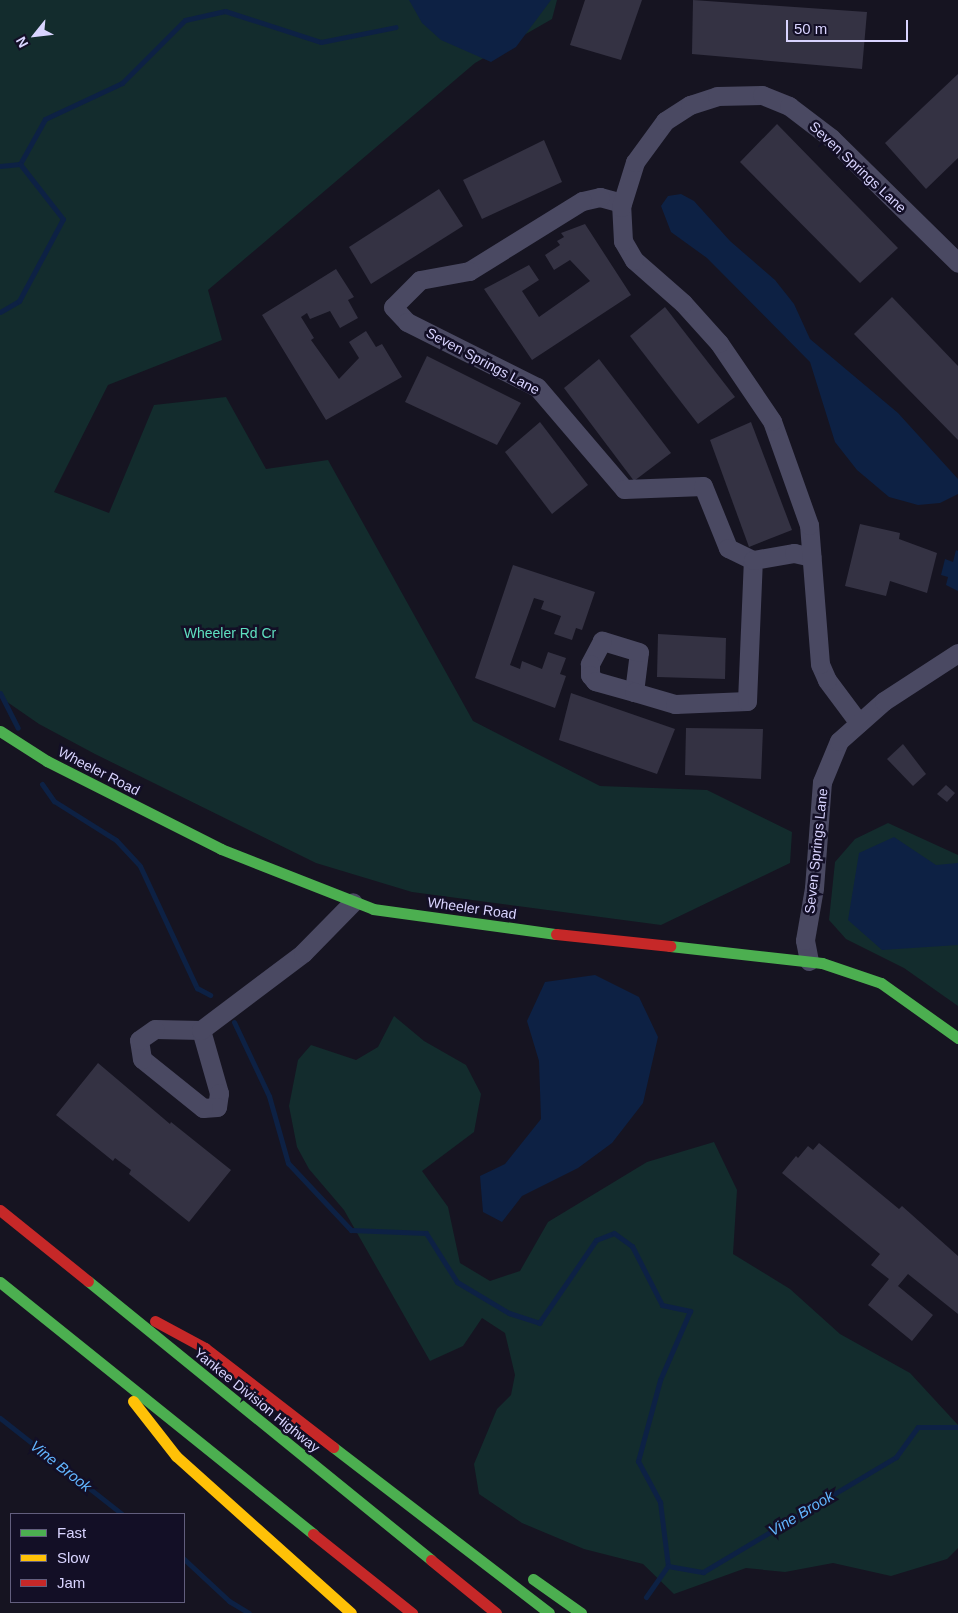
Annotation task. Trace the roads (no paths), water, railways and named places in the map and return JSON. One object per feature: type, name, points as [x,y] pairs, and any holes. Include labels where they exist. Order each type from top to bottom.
[{"type":"main road","name":"Wheeler Road","points":[[0,731],[47,761],[213,845],[353,902],[481,926],[809,960],[881,983],[958,1038]]},
{"type":"main road","name":"Yankee Division Highway","points":[[0,1210],[496,1613]]},
{"type":"main road","points":[[0,1282],[101,1361],[412,1613]]},
{"type":"main road","points":[[94,1288],[205,1348],[549,1613]]},
{"type":"main road","points":[[101,1361],[176,1456],[351,1613]]},
{"type":"main road","points":[[387,1488],[438,1515],[486,1548]]},
{"type":"main road","points":[[519,1570],[581,1613]]},
{"type":"street","name":"Seven Springs Lane","points":[[859,722],[827,680],[820,664],[812,557],[799,491],[772,420],[719,343],[683,303],[634,260],[624,241],[622,203],[635,162],[665,121],[690,105],[717,96],[762,95],[789,106],[831,138],[958,264]]},
{"type":"street","name":"Seven Springs Lane","points":[[622,203],[600,198],[582,201],[469,271],[420,280],[393,307],[407,322],[537,387],[624,489],[703,486],[728,548],[753,560]]},
{"type":"street","points":[[634,692],[675,704],[747,701],[753,560],[794,553],[812,557]]},
{"type":"street","name":"Seven Springs Lane","points":[[809,960],[805,940],[814,888],[822,782],[839,741],[859,722],[958,653]]},
{"type":"street","points":[[201,1030],[220,1093],[217,1107],[203,1108],[142,1059],[139,1040],[155,1029],[201,1030],[303,953],[353,902]]},
{"type":"water","points":[[409,0],[551,0],[516,47],[491,62],[441,40],[422,23]]},
{"type":"water","points":[[681,194],[694,201],[730,241],[775,280],[794,304],[810,339],[898,413],[958,479],[958,494],[940,503],[918,505],[889,497],[857,470],[835,442],[810,362],[707,258],[671,232],[661,206],[668,196]]},
{"type":"water","points":[[956,550],[958,551],[958,591],[946,585],[948,577],[941,575],[945,559],[953,562]]},
{"type":"water","points":[[894,837],[936,865],[958,863],[958,945],[882,950],[848,920],[859,853]]},
{"type":"water","points":[[595,975],[639,997],[658,1037],[643,1103],[612,1143],[578,1168],[522,1196],[502,1222],[483,1212],[480,1176],[505,1164],[541,1119],[539,1061],[527,1021],[545,982]]},
{"type":"waterway","points":[[20,164],[45,119],[122,83],[185,20],[225,11],[321,42],[396,27]]},
{"type":"waterway","points":[[0,166],[20,164]]},
{"type":"waterway","points":[[0,312],[19,301],[63,219],[20,164]]},
{"type":"waterway","points":[[0,693],[18,728]]},
{"type":"waterway","points":[[42,784],[54,801],[116,840],[140,866],[197,988],[210,995]]},
{"type":"waterway","points":[[234,1022],[269,1096],[288,1163],[351,1230],[426,1233],[457,1282],[509,1313],[539,1323],[596,1240],[614,1233],[632,1246],[662,1305],[690,1311],[660,1380],[638,1461],[660,1502],[668,1566]]},
{"type":"waterway","name":"Vine Brook","points":[[0,1418],[121,1513]]},
{"type":"waterway","name":"Vine Brook","points":[[646,1597],[668,1566],[703,1572],[896,1457],[918,1427],[958,1427]]},
{"type":"waterway","name":"Vine Brook","points":[[185,1560],[229,1601],[249,1613]]},
{"type":"park label","name":"Wheeler Rd Cr","points":[[230,633]]}]
